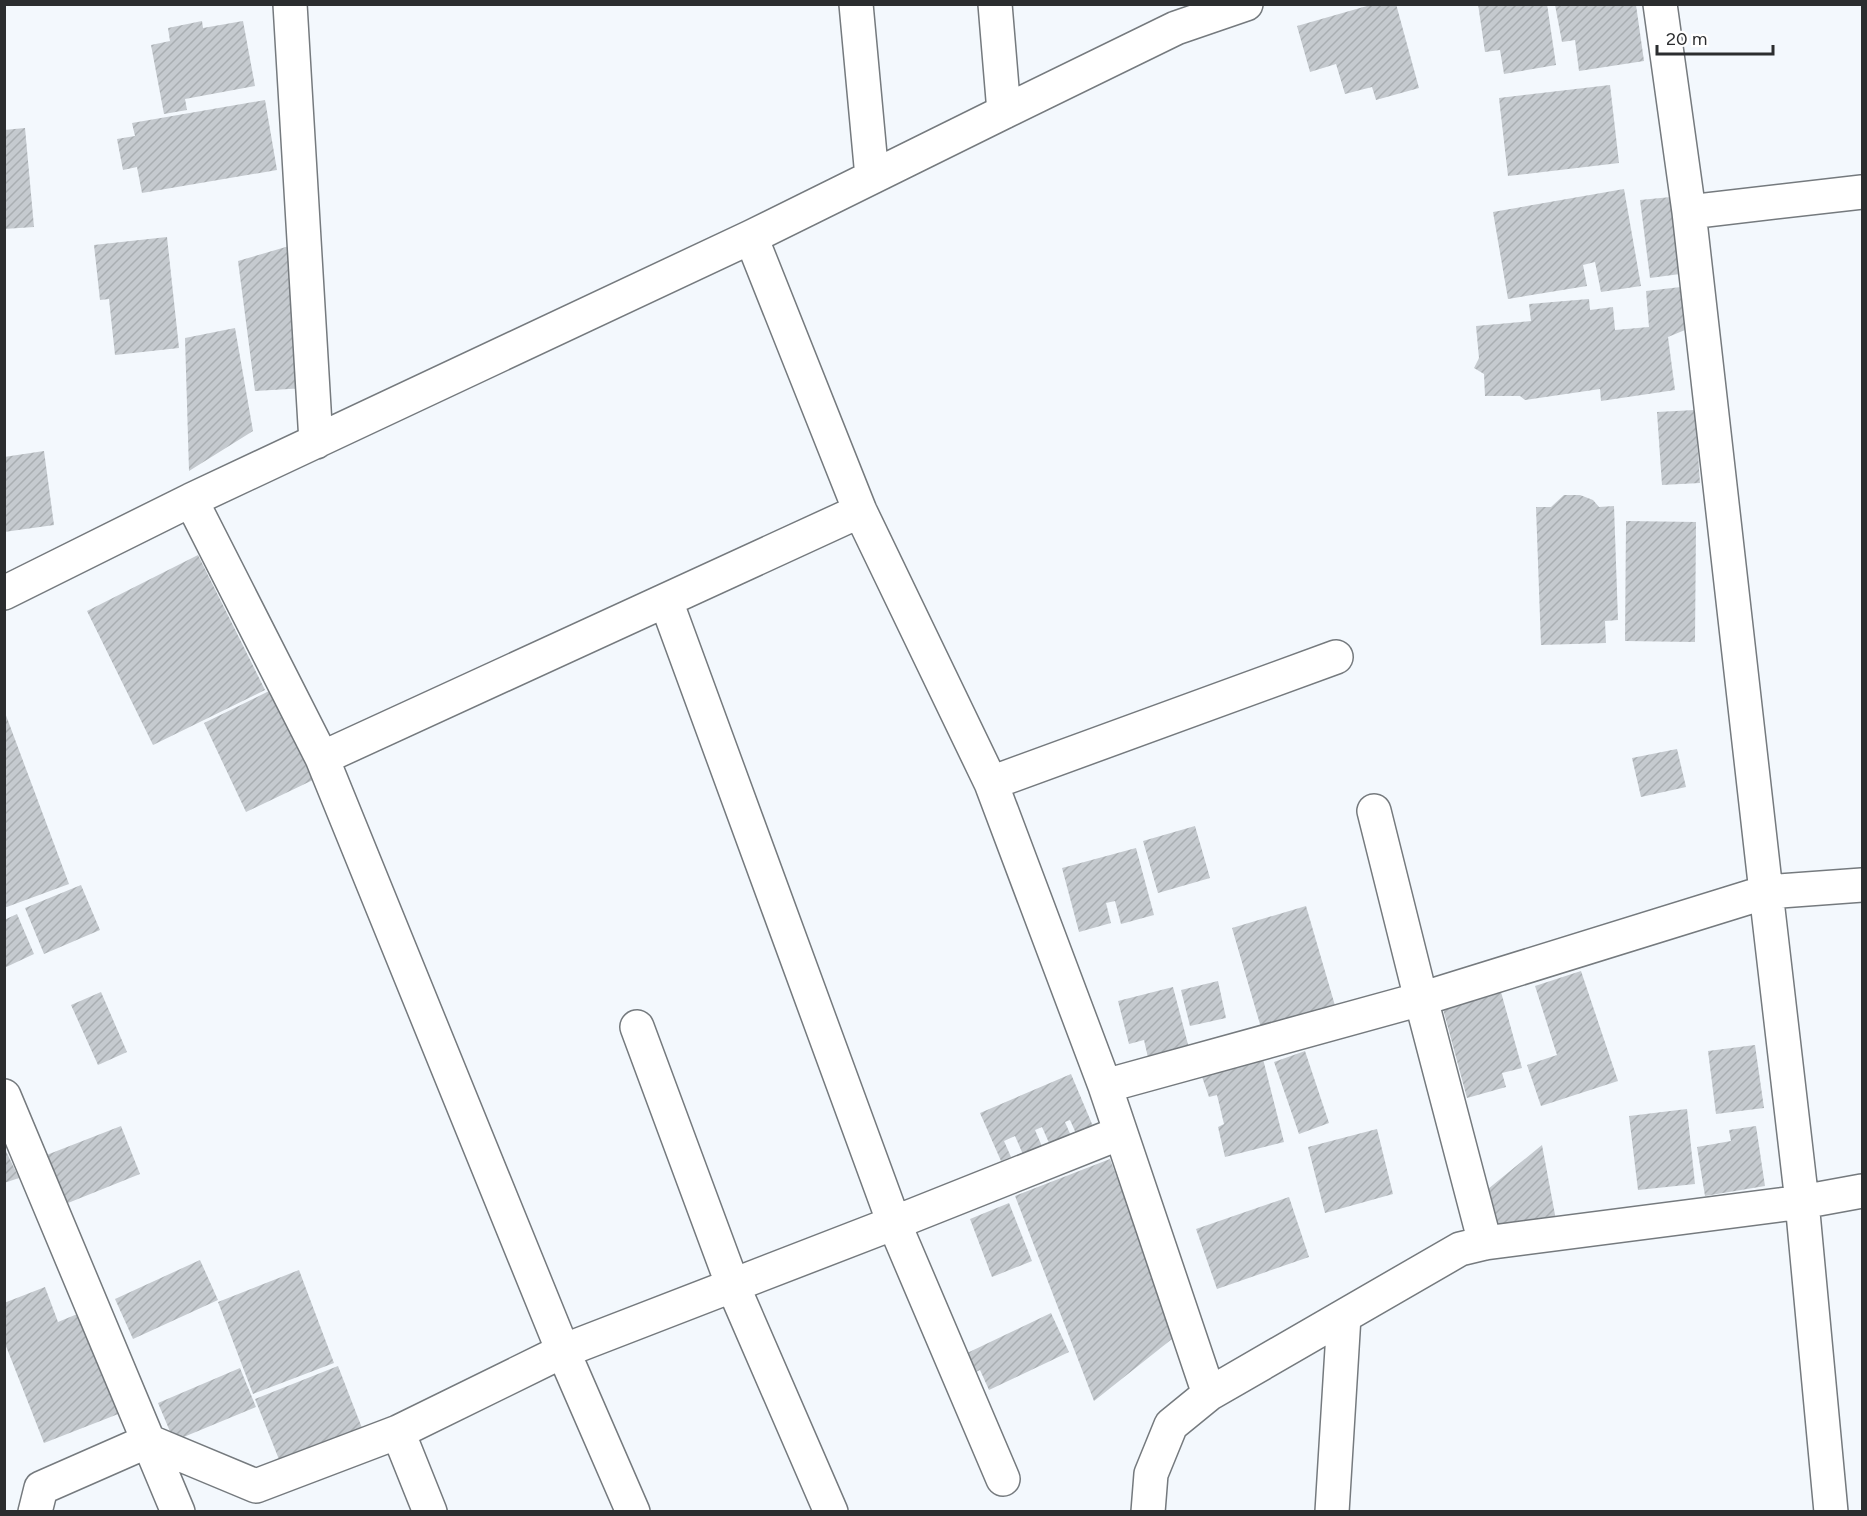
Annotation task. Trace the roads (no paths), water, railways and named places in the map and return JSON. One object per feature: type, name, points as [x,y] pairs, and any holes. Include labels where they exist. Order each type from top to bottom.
[{"type":"street","points":[[290,4],[316,442]]},
{"type":"street","points":[[856,4],[872,177]]},
{"type":"street","points":[[995,4],[1004,112]]},
{"type":"street","points":[[4,593],[191,500],[751,237],[1004,112],[1174,16],[1246,4]]},
{"type":"street","points":[[1660,4],[1689,212],[1802,1202],[1831,1512]]},
{"type":"street","points":[[1689,212],[1863,192]]},
{"type":"street","points":[[751,237],[860,511],[991,783],[1105,1086],[1209,1394]]},
{"type":"street","points":[[191,500],[322,758],[563,1351],[633,1512]]},
{"type":"street","points":[[322,758],[860,511]]},
{"type":"street","points":[[666,601],[894,1223],[1003,1479]]},
{"type":"street","points":[[991,783],[1336,657]]},
{"type":"street","points":[[1374,811],[1485,1243]]},
{"type":"street","points":[[1105,1086],[1421,999],[1766,892],[1863,885]]},
{"type":"street","points":[[638,1028],[732,1286],[831,1512]]},
{"type":"street","points":[[4,1096],[178,1512]]},
{"type":"street","points":[[35,1512],[41,1488],[148,1441],[256,1486],[398,1432],[563,1351],[1120,1133]]},
{"type":"street","points":[[1148,1512],[1151,1474],[1171,1425],[1209,1394],[1460,1249],[1485,1243],[1802,1202],[1863,1191]]},
{"type":"street","points":[[1332,1512],[1344,1316]]},
{"type":"street","points":[[398,1432],[430,1512]]}]
